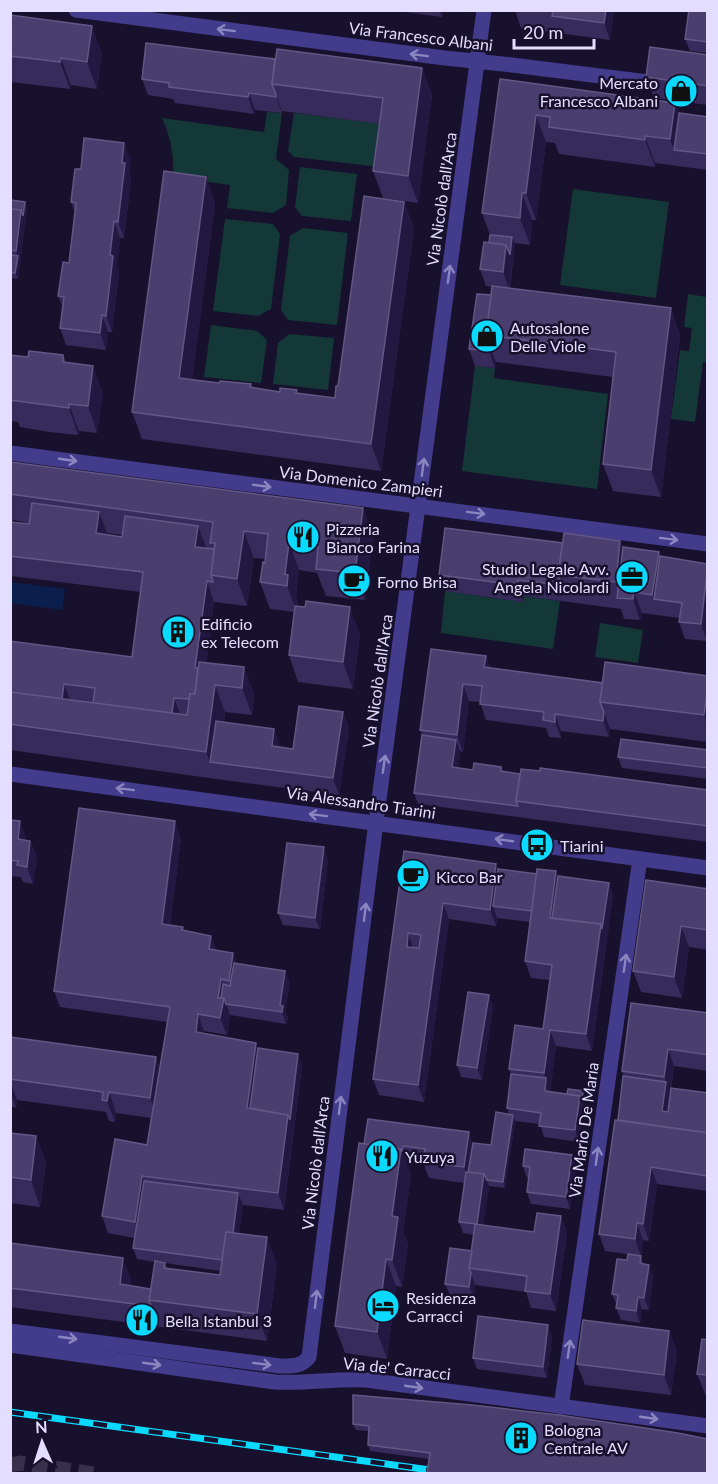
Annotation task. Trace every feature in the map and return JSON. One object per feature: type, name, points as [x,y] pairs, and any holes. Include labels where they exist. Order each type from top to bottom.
[{"type":"street","name":"Via Francesco Albani","points":[[76,10],[656,83]]},
{"type":"street","name":"Via Nicolò dall'Arca","points":[[10,1331],[280,1366],[297,1366],[309,1357],[376,822],[484,10]]},
{"type":"street","name":"Via Domenico Zampieri","points":[[10,453],[708,544]]},
{"type":"street","name":"Via Alessandro Tiarini","points":[[10,774],[708,868]]},
{"type":"street","name":"Via Mario De Maria","points":[[561,1407],[640,859]]},
{"type":"street","name":"Via de' Carracci","points":[[10,1345],[276,1382],[366,1380],[708,1426]]},
{"type":"green space","points":[[267,112],[282,113],[276,159],[289,170],[286,205],[273,213],[227,208],[230,185],[173,177],[171,146],[162,118],[264,132]]},
{"type":"green space","points":[[294,113],[393,125],[388,168],[294,157],[288,151]]},
{"type":"green space","points":[[300,167],[357,174],[351,221],[302,216],[295,207]]},
{"type":"green space","points":[[573,189],[669,202],[656,298],[560,285]]},
{"type":"green space","points":[[225,219],[273,224],[280,234],[271,309],[258,316],[213,311]]},
{"type":"green space","points":[[303,228],[348,233],[337,325],[288,320],[281,310],[290,236]]},
{"type":"green space","points":[[688,294],[707,297],[707,363],[703,362],[695,422],[671,419],[680,350],[689,351],[692,328],[684,327]]},
{"type":"green space","points":[[211,325],[257,331],[267,340],[261,383],[204,377]]},
{"type":"green space","points":[[289,334],[334,338],[328,390],[273,384],[278,343]]},
{"type":"green space","points":[[475,366],[495,368],[494,378],[608,394],[597,489],[462,471]]},
{"type":"green space","points":[[445,591],[523,602],[524,596],[560,601],[553,649],[441,633]]},
{"type":"green space","points":[[600,623],[643,630],[638,663],[595,657]]},
{"type":"water","points":[[11,582],[65,589],[62,610],[11,603]]},
{"type":"building","points":[[553,10],[606,10],[604,23],[552,16]]},
{"type":"building","points":[[689,10],[708,10],[708,42],[685,39]]},
{"type":"building","points":[[10,15],[92,26],[87,62],[61,58],[60,62],[10,56]]},
{"type":"building","points":[[146,43],[275,59],[272,84],[276,97],[249,93],[248,97],[169,87],[169,83],[142,79]]},
{"type":"building","points":[[650,47],[708,55],[708,86],[646,77]]},
{"type":"building","points":[[277,49],[422,68],[408,176],[373,171],[383,98],[272,84]]},
{"type":"building","points":[[500,79],[675,103],[670,139],[645,136],[645,140],[549,127],[550,117],[536,115],[526,193],[522,193],[520,218],[482,213]]},
{"type":"building","points":[[679,113],[708,117],[708,154],[674,150]]},
{"type":"building","points":[[84,138],[124,143],[122,163],[125,163],[118,222],[114,221],[110,255],[113,256],[106,316],[102,315],[100,333],[60,328],[64,297],[58,296],[63,262],[69,263],[76,203],[71,202],[75,169],[81,169]]},
{"type":"building","points":[[164,171],[206,177],[179,378],[251,384],[250,387],[280,392],[280,388],[297,390],[296,393],[335,398],[364,196],[404,202],[371,444],[132,412]]},
{"type":"building","points":[[10,200],[25,202],[23,216],[21,210],[10,209]]},
{"type":"building","points":[[10,209],[21,210],[16,251],[10,250]]},
{"type":"building","points":[[490,235],[512,237],[510,255],[506,245],[489,243]]},
{"type":"building","points":[[484,242],[506,245],[503,272],[480,269]]},
{"type":"building","points":[[10,255],[18,256],[15,273],[10,272]]},
{"type":"building","points":[[492,286],[671,308],[651,470],[603,464],[616,352],[486,335]]},
{"type":"building","points":[[477,294],[491,295],[486,335],[489,351],[469,349]]},
{"type":"building","points":[[29,351],[63,355],[63,362],[93,366],[88,406],[69,404],[69,408],[10,400],[10,355],[28,357]]},
{"type":"building","points":[[10,462],[363,508],[355,573],[316,569],[318,547],[289,543],[285,574],[288,575],[287,586],[260,582],[263,562],[265,563],[268,534],[244,531],[237,579],[211,575],[215,543],[210,543],[213,522],[10,494]]},
{"type":"building","name":"Edificio ex Telecom","points":[[32,503],[99,512],[96,533],[122,537],[125,516],[198,526],[195,547],[214,549],[211,575],[213,582],[207,581],[195,668],[198,668],[195,694],[190,694],[189,699],[174,698],[172,713],[93,703],[95,688],[64,684],[62,699],[10,692],[10,641],[132,657],[143,572],[10,556],[10,522],[29,524]]},
{"type":"building","points":[[445,528],[563,543],[558,575],[562,585],[518,580],[517,585],[439,575]]},
{"type":"building","points":[[564,533],[620,541],[616,582],[558,575]]},
{"type":"building","points":[[623,547],[659,552],[652,595],[634,592],[633,599],[617,598]]},
{"type":"building","points":[[660,556],[708,564],[701,624],[679,622],[682,603],[654,599]]},
{"type":"building","points":[[306,601],[350,607],[343,662],[289,655],[295,606],[305,607]]},
{"type":"building","points":[[431,649],[486,656],[484,667],[603,683],[600,702],[604,712],[603,721],[555,714],[555,722],[543,720],[544,712],[480,704],[482,686],[463,684],[457,735],[420,730]]},
{"type":"building","points":[[199,662],[244,667],[242,688],[215,685],[206,752],[10,724],[10,692],[187,715],[190,694],[195,694]]},
{"type":"building","points":[[605,662],[708,676],[704,715],[600,702]]},
{"type":"building","points":[[299,706],[343,712],[333,778],[210,762],[216,721],[274,729],[272,746],[293,749]]},
{"type":"building","points":[[422,735],[456,740],[452,767],[473,770],[474,763],[501,767],[501,771],[520,774],[516,801],[518,806],[414,793]]},
{"type":"building","points":[[621,739],[708,750],[708,768],[618,757]]},
{"type":"building","points":[[540,768],[708,790],[708,826],[516,801],[521,769],[540,771]]},
{"type":"building","points":[[79,808],[175,821],[162,924],[183,927],[182,930],[211,936],[209,949],[233,953],[229,981],[221,979],[218,998],[224,998],[220,1018],[198,1014],[196,1032],[256,1043],[247,1108],[288,1115],[278,1193],[142,1176],[135,1222],[102,1216],[115,1139],[147,1145],[170,1007],[54,991]]},
{"type":"building","points":[[10,820],[20,821],[18,839],[30,841],[27,867],[17,865],[18,861],[10,860]]},
{"type":"building","points":[[287,843],[324,847],[315,918],[278,913]]},
{"type":"building","points":[[404,851],[496,864],[490,910],[443,903],[418,1085],[373,1079]],"holes":[[[408,933],[421,935],[419,948],[407,947]]]},
{"type":"building","points":[[498,869],[537,874],[532,911],[493,906]]},
{"type":"building","points":[[537,869],[556,871],[550,918],[601,924],[586,1034],[550,1030],[544,1073],[509,1069],[515,1025],[543,1029],[552,965],[525,961]]},
{"type":"building","points":[[558,876],[609,883],[602,929],[601,924],[552,918]]},
{"type":"building","points":[[646,880],[708,889],[708,930],[681,926],[674,977],[633,971]]},
{"type":"building","points":[[234,963],[285,971],[280,1005],[283,1006],[282,1012],[226,1004],[224,998],[221,998],[223,984],[230,986]]},
{"type":"building","points":[[468,992],[489,995],[477,1068],[457,1065]]},
{"type":"building","points":[[631,1003],[708,1013],[708,1055],[668,1049],[664,1077],[622,1071]]},
{"type":"building","points":[[10,1037],[156,1057],[150,1098],[109,1092],[107,1101],[102,1100],[103,1092],[10,1079]]},
{"type":"building","points":[[258,1048],[298,1054],[290,1120],[288,1115],[250,1108]]},
{"type":"building","points":[[511,1074],[546,1078],[545,1091],[580,1096],[575,1130],[539,1126],[541,1113],[507,1108]]},
{"type":"building","points":[[623,1076],[666,1082],[662,1111],[668,1112],[671,1088],[708,1093],[708,1133],[618,1120]]},
{"type":"building","points":[[568,1089],[583,1091],[582,1102],[580,1096],[567,1094]]},
{"type":"building","points":[[496,1112],[513,1115],[503,1182],[487,1180],[484,1174],[468,1173],[473,1143],[491,1145]]},
{"type":"building","points":[[368,1119],[469,1132],[464,1167],[423,1162],[425,1149],[403,1146],[402,1152],[401,1149],[364,1144]]},
{"type":"building","points":[[615,1120],[708,1133],[708,1176],[651,1167],[643,1224],[637,1223],[635,1239],[599,1234]]},
{"type":"building","points":[[10,1133],[36,1136],[31,1180],[10,1177]]},
{"type":"building","points":[[359,1143],[401,1149],[392,1216],[398,1217],[392,1260],[386,1259],[377,1332],[335,1326]]},
{"type":"building","points":[[525,1149],[572,1155],[566,1197],[527,1192],[530,1167],[523,1166]]},
{"type":"building","points":[[466,1172],[484,1174],[477,1224],[459,1222]]},
{"type":"building","points":[[144,1181],[238,1193],[233,1233],[226,1232],[222,1260],[133,1248]]},
{"type":"building","points":[[537,1213],[561,1216],[550,1294],[525,1291],[527,1276],[469,1268],[475,1224],[534,1232]]},
{"type":"building","points":[[226,1232],[267,1237],[257,1314],[149,1300],[155,1261],[165,1263],[164,1268],[220,1275]]},
{"type":"building","points":[[10,1243],[123,1258],[120,1284],[151,1289],[149,1300],[151,1306],[10,1288]]},
{"type":"building","points":[[450,1248],[472,1251],[469,1287],[445,1284]]},
{"type":"building","points":[[628,1254],[641,1256],[640,1263],[649,1265],[644,1298],[638,1297],[636,1311],[616,1308],[618,1295],[612,1294],[617,1259],[627,1260]]},
{"type":"building","points":[[478,1316],[548,1325],[543,1367],[473,1358]]},
{"type":"building","points":[[583,1320],[669,1331],[664,1375],[577,1364]]},
{"type":"building","points":[[702,1339],[708,1340],[708,1375],[697,1374]]},
{"type":"building","name":"Bologna Centrale AV","points":[[353,1395],[559,1415],[708,1439],[708,1473],[427,1473],[430,1453],[368,1445],[369,1426],[353,1424]]},
{"type":"tunnel","points":[[10,1465],[20,1463],[94,1474]]},
{"type":"railway","points":[[10,1412],[430,1470]]},
{"type":"place","name":"Mercato Francesco Albani","points":[[681,91]]},
{"type":"place","name":"Autosalone Delle Viole","points":[[487,336]]},
{"type":"place","name":"Pizzeria Bianco Farina","points":[[303,537]]},
{"type":"place","name":"Studio Legale Avv. Angela Nicolardi","points":[[632,577]]},
{"type":"place","name":"Forno Brisa","points":[[354,581]]},
{"type":"place","name":"Edificio ex Telecom","points":[[178,632]]},
{"type":"place","name":"Tiarini","points":[[537,845]]},
{"type":"place","name":"Kicco Bar","points":[[413,876]]},
{"type":"place","name":"Yuzuya","points":[[382,1156]]},
{"type":"place","name":"Residenza Carracci","points":[[383,1306]]},
{"type":"place","name":"Bella Istanbul 3","points":[[142,1320]]},
{"type":"place","name":"Bologna Centrale AV","points":[[521,1438]]}]
